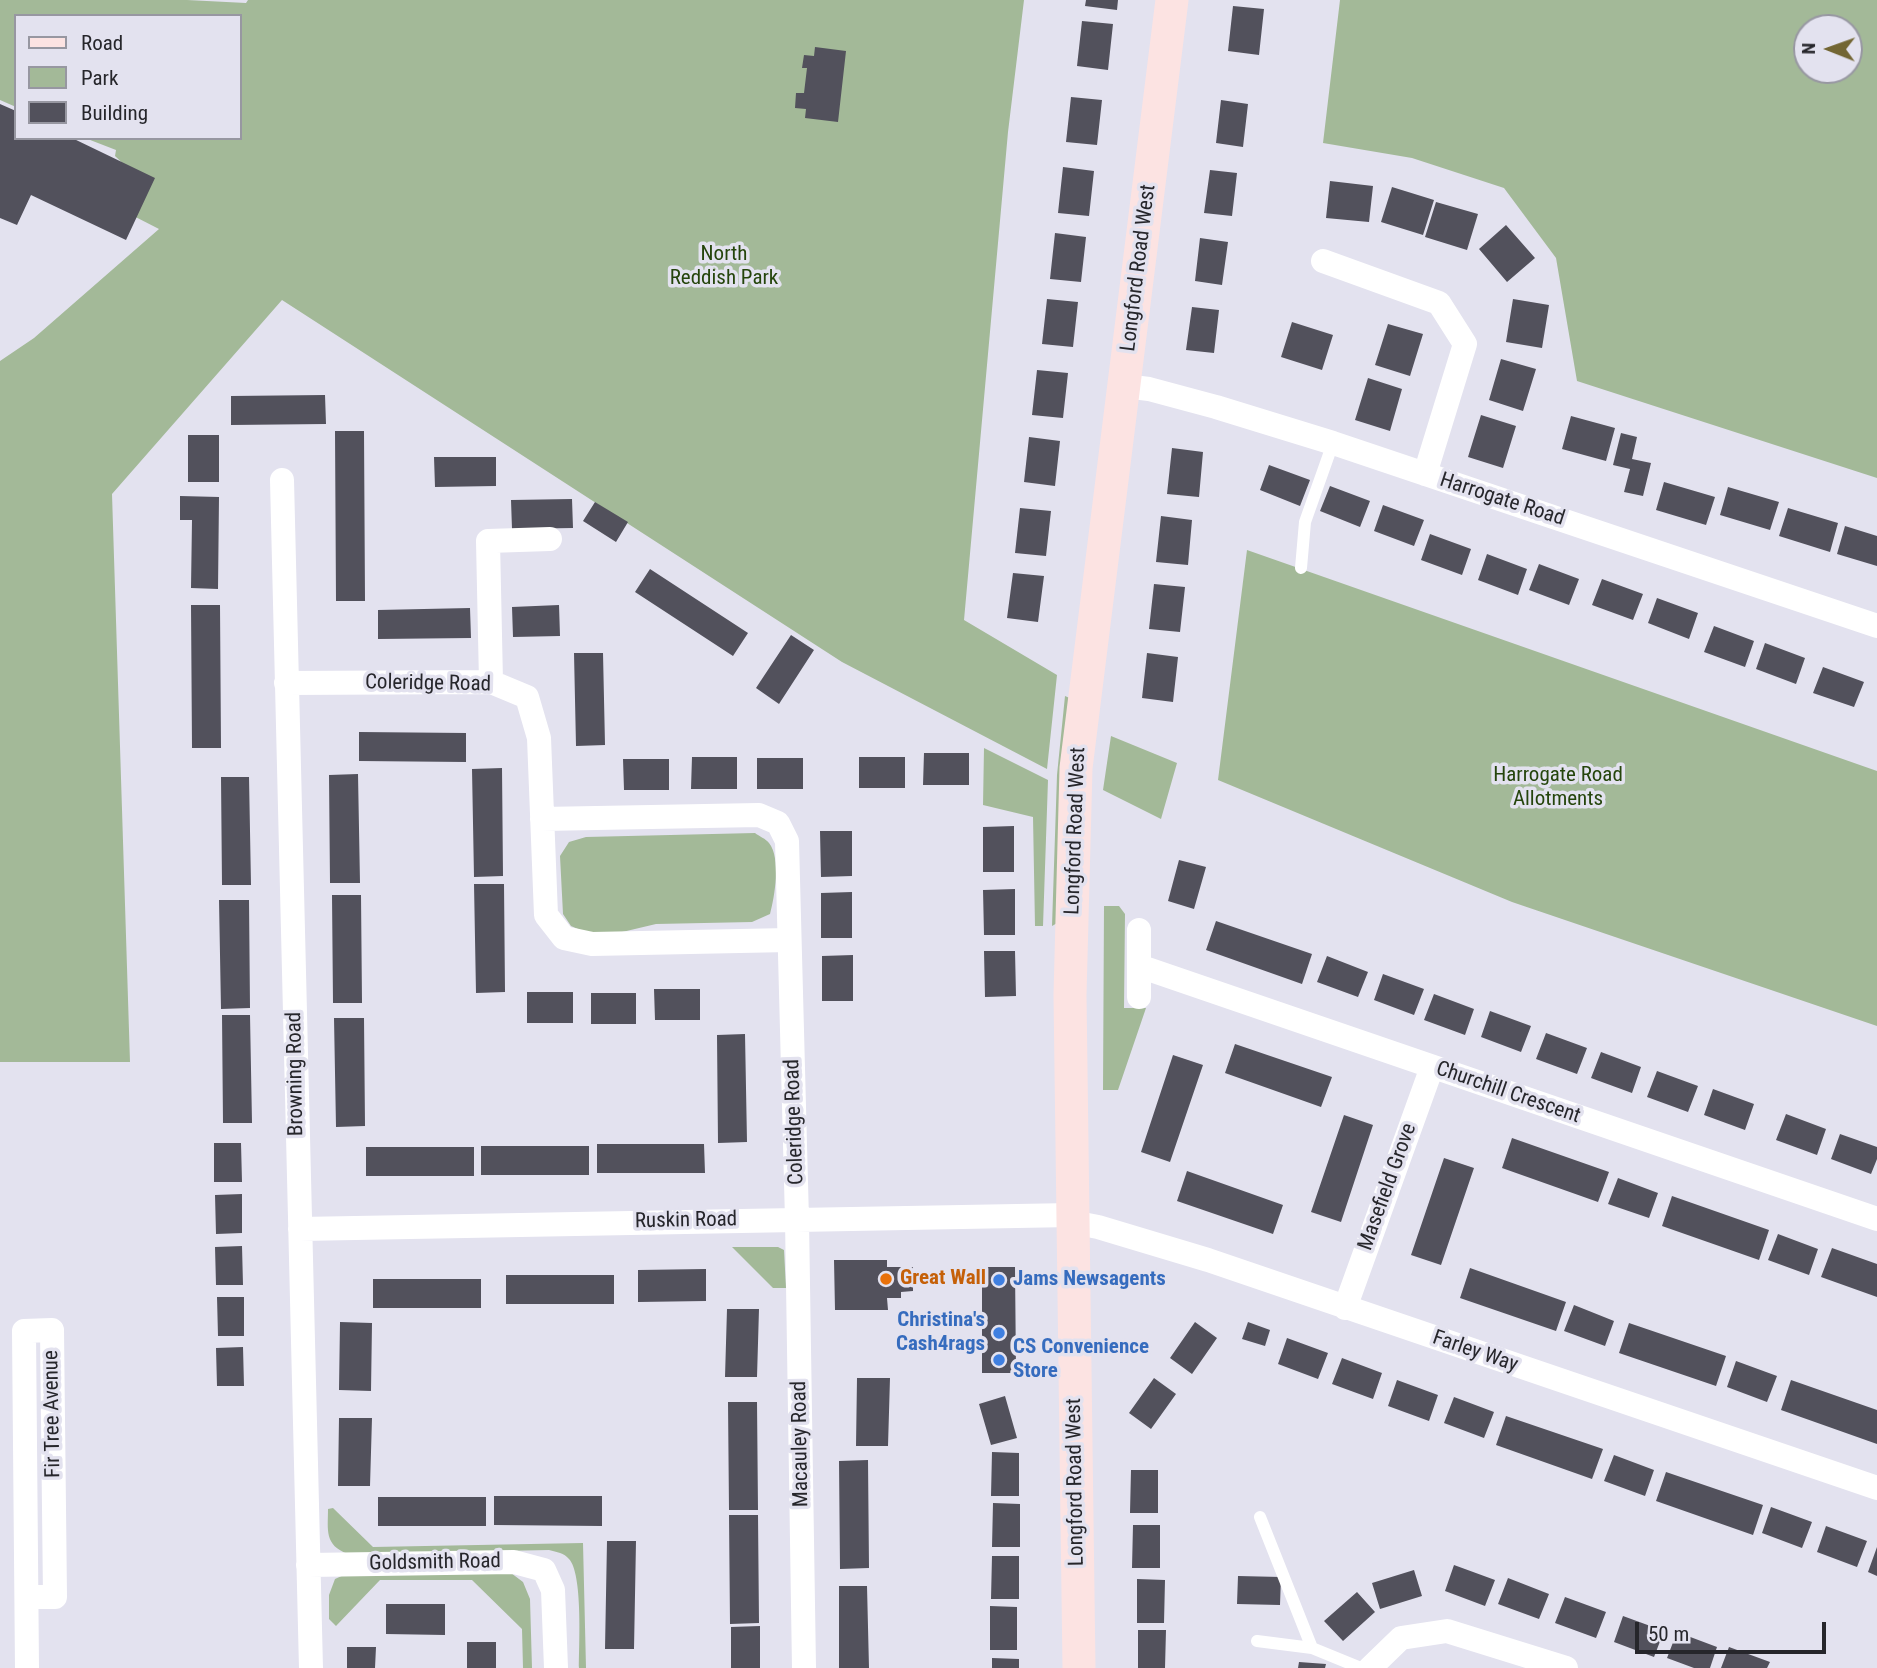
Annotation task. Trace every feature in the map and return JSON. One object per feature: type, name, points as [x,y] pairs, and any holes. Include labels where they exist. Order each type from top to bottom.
[{"type":"street","name":"Longford Road West","points":[[1079,1668],[1070,995],[1076,768],[1172,0]]},
{"type":"street","points":[[1323,261],[1439,303],[1465,344],[1425,474]]},
{"type":"street","name":"Harrogate Road","points":[[1124,386],[1149,389],[1216,407],[1333,443],[1877,626]]},
{"type":"street","name":"Browning Road","points":[[282,480],[311,1668]]},
{"type":"street","points":[[491,682],[488,541],[550,539]]},
{"type":"street","name":"Coleridge Road","points":[[286,683],[491,682],[527,697],[539,738],[546,915],[564,937],[592,944],[789,940]]},
{"type":"street","name":"Coleridge Road","points":[[542,819],[759,815],[778,823],[787,841],[797,1220]]},
{"type":"street","points":[[1139,930],[1139,997]]},
{"type":"street","name":"Churchill Crescent","points":[[1139,966],[1877,1219]]},
{"type":"street","name":"Masefield Grove","points":[[1345,1308],[1432,1067]]},
{"type":"street","name":"Ruskin Road","points":[[300,1229],[1072,1218]]},
{"type":"street","name":"Farley Way","points":[[1072,1218],[1208,1260],[1877,1488]]},
{"type":"street","name":"Macauley Road","points":[[797,1220],[804,1668]]},
{"type":"street","name":"Fir Tree Avenue","points":[[27,1597],[55,1597],[52,1330],[24,1331],[27,1668]]},
{"type":"street","name":"Goldsmith Road","points":[[308,1565],[514,1562],[544,1570],[554,1590],[555,1668]]},
{"type":"street","points":[[1370,1668],[1401,1638],[1447,1630],[1566,1668]]},
{"type":"lane","points":[[1301,568],[1305,522],[1333,443]]},
{"type":"lane","points":[[1260,1517],[1312,1648]]},
{"type":"lane","points":[[1257,1641],[1312,1648],[1361,1668]]},
{"type":"green space","name":"North Reddish Park","points":[[0,0],[187,0],[246,3],[248,0],[1024,0],[1008,132],[964,620],[1057,675],[1047,769],[842,662],[282,300],[112,494],[130,1062],[0,1062],[0,361],[34,338],[159,229],[116,207],[133,173],[115,156],[116,150],[90,140],[242,140],[242,14],[14,14],[14,106],[0,100]]},
{"type":"green space","points":[[1340,0],[1877,0],[1877,478],[1577,381],[1556,258],[1504,188],[1412,158],[1323,143]]},
{"type":"green space","name":"Harrogate Road Allotments","points":[[1247,550],[1877,771],[1877,1026],[1512,902],[1218,780]]},
{"type":"green space","points":[[1065,696],[1072,699],[1059,922],[1052,926],[1057,775]]},
{"type":"green space","points":[[1111,736],[1177,763],[1161,819],[1103,790]]},
{"type":"green space","points":[[984,748],[1048,780],[1043,926],[1035,926],[1033,817],[983,805]]},
{"type":"green space","points":[[755,833],[768,842],[773,850],[776,877],[770,914],[752,922],[656,924],[618,933],[587,933],[571,926],[563,914],[560,856],[569,842],[586,837]]},
{"type":"green space","points":[[1104,906],[1119,906],[1125,914],[1124,1008],[1146,1008],[1118,1090],[1103,1090]]},
{"type":"green space","points":[[732,1247],[778,1247],[784,1250],[786,1288],[773,1288]]},
{"type":"green space","points":[[333,1508],[373,1547],[583,1543],[586,1668],[579,1668],[578,1594],[573,1567],[565,1555],[549,1550],[348,1554],[335,1546],[329,1536],[328,1509]]},
{"type":"green space","points":[[511,1573],[523,1582],[530,1599],[532,1668],[523,1668],[522,1629],[472,1580],[380,1580],[336,1626],[329,1619],[329,1595],[335,1579],[346,1574]]},
{"type":"building","points":[[1086,0],[1118,0],[1117,10],[1085,6]]},
{"type":"building","points":[[1233,6],[1264,9],[1259,55],[1228,51]]},
{"type":"building","points":[[1082,21],[1113,24],[1108,70],[1077,66]]},
{"type":"building","points":[[815,47],[846,51],[838,122],[805,118],[806,109],[795,108],[796,93],[804,93],[807,68],[802,68],[804,55],[814,56]]},
{"type":"building","points":[[1071,97],[1102,100],[1097,145],[1066,142]]},
{"type":"building","points":[[1221,100],[1248,104],[1243,147],[1216,143]]},
{"type":"building","points":[[0,104],[14,110],[14,140],[76,140],[155,178],[126,240],[31,195],[17,225],[0,218]]},
{"type":"building","points":[[1063,167],[1094,171],[1089,216],[1058,213]]},
{"type":"building","points":[[1210,170],[1237,173],[1232,216],[1204,213]]},
{"type":"building","points":[[1330,181],[1373,186],[1369,222],[1326,218]]},
{"type":"building","points":[[1392,187],[1434,200],[1423,235],[1381,222]]},
{"type":"building","points":[[1436,202],[1478,214],[1467,250],[1425,237]]},
{"type":"building","points":[[1506,225],[1535,258],[1507,282],[1479,249]]},
{"type":"building","points":[[1055,233],[1086,237],[1081,282],[1050,279]]},
{"type":"building","points":[[1200,238],[1228,242],[1222,285],[1195,281]]},
{"type":"building","points":[[1047,299],[1078,302],[1073,347],[1042,344]]},
{"type":"building","points":[[1513,299],[1549,305],[1542,348],[1506,342]]},
{"type":"building","points":[[1192,307],[1219,310],[1214,353],[1186,350]]},
{"type":"building","points":[[1292,322],[1333,335],[1322,370],[1281,357]]},
{"type":"building","points":[[1388,324],[1423,334],[1410,376],[1375,365]]},
{"type":"building","points":[[1501,359],[1536,369],[1523,411],[1489,400]]},
{"type":"building","points":[[1037,370],[1068,373],[1063,418],[1032,415]]},
{"type":"building","points":[[1368,378],[1402,389],[1390,431],[1355,420]]},
{"type":"building","points":[[325,395],[326,424],[231,425],[231,396]]},
{"type":"building","points":[[1481,415],[1516,426],[1503,468],[1468,457]]},
{"type":"building","points":[[1571,416],[1615,428],[1606,461],[1562,449]]},
{"type":"building","points":[[335,431],[364,431],[365,601],[336,601]]},
{"type":"building","points":[[1621,433],[1637,437],[1632,459],[1651,463],[1643,496],[1624,492],[1630,469],[1613,465]]},
{"type":"building","points":[[188,435],[219,435],[219,482],[188,482]]},
{"type":"building","points":[[1029,437],[1060,441],[1055,486],[1024,482]]},
{"type":"building","points":[[1172,448],[1203,452],[1199,497],[1167,494]]},
{"type":"building","points":[[434,457],[496,457],[496,486],[435,487]]},
{"type":"building","points":[[1269,465],[1310,480],[1300,506],[1260,490]]},
{"type":"building","points":[[1664,482],[1715,497],[1706,525],[1656,510]]},
{"type":"building","points":[[1330,486],[1370,501],[1360,527],[1320,511]]},
{"type":"building","points":[[1728,487],[1779,502],[1770,530],[1720,515]]},
{"type":"building","points":[[180,496],[219,497],[218,589],[191,588],[192,520],[180,520]]},
{"type":"building","points":[[572,499],[573,528],[512,529],[511,500]]},
{"type":"building","points":[[595,502],[628,522],[616,542],[583,521]]},
{"type":"building","points":[[1383,505],[1424,520],[1414,546],[1374,531]]},
{"type":"building","points":[[1020,508],[1051,511],[1046,556],[1015,553]]},
{"type":"building","points":[[1788,508],[1838,523],[1830,552],[1779,536]]},
{"type":"building","points":[[1161,516],[1192,520],[1188,565],[1156,562]]},
{"type":"building","points":[[1845,526],[1877,536],[1877,566],[1837,554]]},
{"type":"building","points":[[1430,534],[1471,549],[1462,575],[1421,560]]},
{"type":"building","points":[[1487,554],[1527,569],[1518,595],[1478,580]]},
{"type":"building","points":[[1539,564],[1579,579],[1569,605],[1529,590]]},
{"type":"building","points":[[650,569],[748,633],[733,656],[635,592]]},
{"type":"building","points":[[1013,573],[1044,576],[1038,622],[1007,618]]},
{"type":"building","points":[[1602,579],[1643,594],[1633,620],[1592,605]]},
{"type":"building","points":[[1154,584],[1185,587],[1180,632],[1149,629]]},
{"type":"building","points":[[1657,598],[1698,613],[1689,639],[1648,623]]},
{"type":"building","points":[[191,605],[220,605],[221,748],[192,748]]},
{"type":"building","points":[[559,605],[560,636],[513,637],[512,607]]},
{"type":"building","points":[[470,608],[471,638],[378,639],[378,610]]},
{"type":"building","points":[[1714,626],[1754,641],[1745,667],[1704,652]]},
{"type":"building","points":[[791,635],[814,650],[779,704],[756,688]]},
{"type":"building","points":[[1765,643],[1805,658],[1796,684],[1756,669]]},
{"type":"building","points":[[574,653],[603,653],[605,745],[576,746]]},
{"type":"building","points":[[1147,653],[1178,657],[1173,702],[1142,698]]},
{"type":"building","points":[[1823,667],[1864,682],[1854,707],[1813,693]]},
{"type":"building","points":[[359,732],[466,733],[466,762],[359,761]]},
{"type":"building","points":[[924,753],[969,753],[969,785],[923,785]]},
{"type":"building","points":[[692,757],[737,757],[737,789],[691,789]]},
{"type":"building","points":[[859,757],[905,757],[905,788],[859,788]]},
{"type":"building","points":[[757,758],[803,758],[803,789],[757,789]]},
{"type":"building","points":[[623,759],[669,759],[669,790],[624,790]]},
{"type":"building","points":[[502,768],[503,876],[474,877],[472,769]]},
{"type":"building","points":[[358,774],[360,883],[330,883],[329,775]]},
{"type":"building","points":[[221,777],[249,777],[251,885],[222,885]]},
{"type":"building","points":[[1014,826],[1014,872],[983,872],[983,827]]},
{"type":"building","points":[[820,831],[852,831],[852,876],[821,877]]},
{"type":"building","points":[[1179,860],[1206,867],[1194,909],[1168,901]]},
{"type":"building","points":[[474,884],[504,884],[505,992],[476,993]]},
{"type":"building","points":[[1015,889],[1015,935],[984,935],[983,890]]},
{"type":"building","points":[[852,892],[852,938],[821,938],[821,893]]},
{"type":"building","points":[[332,895],[361,895],[362,1003],[333,1003]]},
{"type":"building","points":[[219,900],[249,900],[250,1008],[221,1009]]},
{"type":"building","points":[[1216,921],[1312,954],[1302,984],[1206,950]]},
{"type":"building","points":[[984,951],[1015,951],[1016,996],[985,997]]},
{"type":"building","points":[[853,955],[853,1001],[822,1001],[822,956]]},
{"type":"building","points":[[1327,956],[1368,972],[1358,997],[1317,982]]},
{"type":"building","points":[[1383,974],[1424,989],[1414,1015],[1374,1000]]},
{"type":"building","points":[[654,989],[700,989],[700,1020],[655,1020]]},
{"type":"building","points":[[527,992],[573,992],[573,1023],[527,1023]]},
{"type":"building","points":[[591,993],[636,993],[636,1024],[591,1024]]},
{"type":"building","points":[[1434,994],[1474,1009],[1465,1035],[1424,1020]]},
{"type":"building","points":[[1490,1011],[1531,1026],[1521,1052],[1481,1037]]},
{"type":"building","points":[[222,1015],[250,1015],[252,1123],[223,1123]]},
{"type":"building","points":[[334,1018],[364,1018],[365,1126],[336,1127]]},
{"type":"building","points":[[1546,1033],[1587,1048],[1577,1074],[1536,1059]]},
{"type":"building","points":[[745,1034],[747,1142],[718,1143],[717,1035]]},
{"type":"building","points":[[1235,1044],[1332,1077],[1321,1107],[1225,1073]]},
{"type":"building","points":[[1601,1052],[1641,1067],[1632,1093],[1591,1078]]},
{"type":"building","points":[[1173,1055],[1203,1065],[1170,1162],[1141,1152]]},
{"type":"building","points":[[1657,1071],[1698,1086],[1688,1112],[1647,1097]]},
{"type":"building","points":[[1713,1089],[1754,1104],[1745,1130],[1704,1115]]},
{"type":"building","points":[[1786,1114],[1826,1129],[1817,1155],[1776,1140]]},
{"type":"building","points":[[1344,1115],[1373,1125],[1341,1222],[1311,1212]]},
{"type":"building","points":[[1840,1134],[1877,1147],[1877,1159],[1871,1174],[1831,1159]]},
{"type":"building","points":[[1512,1138],[1609,1172],[1598,1202],[1502,1168]]},
{"type":"building","points":[[214,1143],[241,1143],[242,1182],[214,1182]]},
{"type":"building","points":[[597,1144],[704,1144],[705,1173],[597,1173]]},
{"type":"building","points":[[481,1146],[589,1146],[589,1175],[481,1175]]},
{"type":"building","points":[[366,1147],[474,1147],[474,1176],[366,1176]]},
{"type":"building","points":[[1444,1158],[1474,1168],[1441,1265],[1411,1255]]},
{"type":"building","points":[[1187,1171],[1283,1205],[1273,1234],[1177,1201]]},
{"type":"building","points":[[1618,1178],[1658,1193],[1649,1218],[1608,1204]]},
{"type":"building","points":[[242,1194],[242,1233],[216,1234],[215,1195]]},
{"type":"building","points":[[1672,1196],[1769,1230],[1759,1260],[1662,1226]]},
{"type":"building","points":[[1778,1234],[1818,1249],[1809,1275],[1768,1260]]},
{"type":"building","points":[[242,1246],[243,1285],[216,1285],[215,1247]]},
{"type":"building","points":[[1832,1248],[1877,1264],[1877,1297],[1821,1277]]},
{"type":"building","name":"Great Wall","points":[[834,1260],[887,1260],[887,1267],[913,1267],[913,1291],[901,1292],[901,1298],[887,1298],[888,1310],[835,1310]]},
{"type":"building","points":[[982,1267],[1015,1267],[1016,1373],[982,1373]]},
{"type":"building","points":[[1470,1268],[1566,1302],[1556,1331],[1460,1298]]},
{"type":"building","points":[[706,1269],[706,1301],[638,1302],[638,1270]]},
{"type":"building","points":[[506,1275],[614,1275],[614,1304],[506,1304]]},
{"type":"building","points":[[373,1279],[481,1279],[481,1308],[373,1308]]},
{"type":"building","points":[[217,1297],[244,1297],[244,1336],[218,1336]]},
{"type":"building","points":[[1574,1305],[1614,1321],[1605,1346],[1564,1331]]},
{"type":"building","points":[[727,1309],[759,1309],[757,1377],[725,1377]]},
{"type":"building","points":[[340,1322],[372,1323],[371,1391],[339,1390]]},
{"type":"building","points":[[1195,1322],[1217,1338],[1192,1374],[1170,1358]]},
{"type":"building","points":[[1248,1322],[1270,1330],[1265,1346],[1242,1339]]},
{"type":"building","points":[[1629,1323],[1726,1356],[1716,1386],[1619,1353]]},
{"type":"building","points":[[1287,1338],[1328,1353],[1318,1379],[1278,1364]]},
{"type":"building","points":[[243,1347],[244,1386],[217,1386],[216,1348]]},
{"type":"building","points":[[1342,1358],[1382,1373],[1373,1399],[1332,1384]]},
{"type":"building","points":[[1736,1361],[1777,1376],[1767,1402],[1727,1387]]},
{"type":"building","points":[[857,1378],[890,1378],[888,1446],[856,1446]]},
{"type":"building","points":[[1154,1378],[1176,1394],[1151,1429],[1129,1413]]},
{"type":"building","points":[[1397,1380],[1438,1395],[1429,1421],[1388,1406]]},
{"type":"building","points":[[1791,1380],[1877,1410],[1877,1444],[1781,1410]]},
{"type":"building","points":[[1005,1396],[1017,1438],[991,1445],[979,1404]]},
{"type":"building","points":[[1454,1397],[1494,1412],[1484,1438],[1444,1423]]},
{"type":"building","points":[[728,1402],[757,1402],[758,1510],[729,1510]]},
{"type":"building","points":[[1506,1416],[1603,1449],[1592,1479],[1496,1445]]},
{"type":"building","points":[[339,1418],[372,1418],[370,1486],[338,1486]]},
{"type":"building","points":[[992,1452],[1019,1453],[1019,1496],[991,1496]]},
{"type":"building","points":[[1614,1455],[1654,1470],[1645,1496],[1604,1481]]},
{"type":"building","points":[[868,1460],[869,1568],[840,1569],[839,1461]]},
{"type":"building","points":[[1131,1470],[1158,1470],[1158,1513],[1130,1513]]},
{"type":"building","points":[[1666,1472],[1763,1505],[1753,1535],[1656,1501]]},
{"type":"building","points":[[494,1496],[602,1496],[602,1526],[494,1525]]},
{"type":"building","points":[[378,1497],[486,1497],[486,1526],[378,1526]]},
{"type":"building","points":[[993,1503],[1020,1504],[1020,1547],[992,1547]]},
{"type":"building","points":[[1771,1507],[1812,1522],[1802,1548],[1762,1533]]},
{"type":"building","points":[[729,1515],[758,1515],[759,1623],[730,1624]]},
{"type":"building","points":[[1133,1525],[1160,1525],[1160,1568],[1132,1568]]},
{"type":"building","points":[[1826,1526],[1867,1541],[1857,1567],[1817,1552]]},
{"type":"building","points":[[607,1541],[636,1541],[634,1649],[605,1649]]},
{"type":"building","points":[[1877,1547],[1877,1576],[1868,1572]]},
{"type":"building","points":[[992,1556],[1019,1556],[1019,1599],[991,1599]]},
{"type":"building","points":[[1454,1565],[1495,1580],[1485,1606],[1445,1591]]},
{"type":"building","points":[[1414,1570],[1422,1596],[1380,1609],[1372,1583]]},
{"type":"building","points":[[1238,1576],[1281,1577],[1280,1605],[1237,1604]]},
{"type":"building","points":[[1508,1578],[1549,1594],[1539,1619],[1498,1604]]},
{"type":"building","points":[[1137,1579],[1165,1580],[1164,1623],[1137,1623]]},
{"type":"building","points":[[839,1586],[867,1586],[869,1668],[839,1668]]},
{"type":"building","points":[[1357,1592],[1375,1612],[1343,1641],[1324,1621]]},
{"type":"building","points":[[1565,1597],[1606,1612],[1596,1638],[1555,1623]]},
{"type":"building","points":[[386,1604],[445,1604],[445,1635],[386,1634]]},
{"type":"building","points":[[990,1606],[1017,1607],[1017,1650],[990,1650]]},
{"type":"building","points":[[1623,1616],[1664,1631],[1654,1657],[1614,1642]]},
{"type":"building","points":[[760,1626],[760,1668],[731,1668],[731,1627]]},
{"type":"building","points":[[1138,1630],[1166,1630],[1165,1668],[1138,1668]]},
{"type":"building","points":[[1677,1632],[1717,1647],[1710,1668],[1694,1668],[1667,1658]]},
{"type":"building","points":[[467,1642],[496,1642],[496,1668],[467,1668]]},
{"type":"building","points":[[347,1647],[376,1647],[375,1668],[347,1668]]},
{"type":"building","points":[[1729,1647],[1770,1662],[1767,1668],[1721,1668]]},
{"type":"building","points":[[992,1658],[1019,1659],[1019,1668],[992,1668]]},
{"type":"building","points":[[1299,1662],[1326,1664],[1325,1668],[1298,1668]]},
{"type":"place","name":"Great Wall","points":[[886,1279]]},
{"type":"place","name":"Jams Newsagents","points":[[999,1280]]},
{"type":"place","name":"Christina's Cash4rags","points":[[999,1333]]},
{"type":"place","name":"CS Convenience Store","points":[[999,1360]]}]
